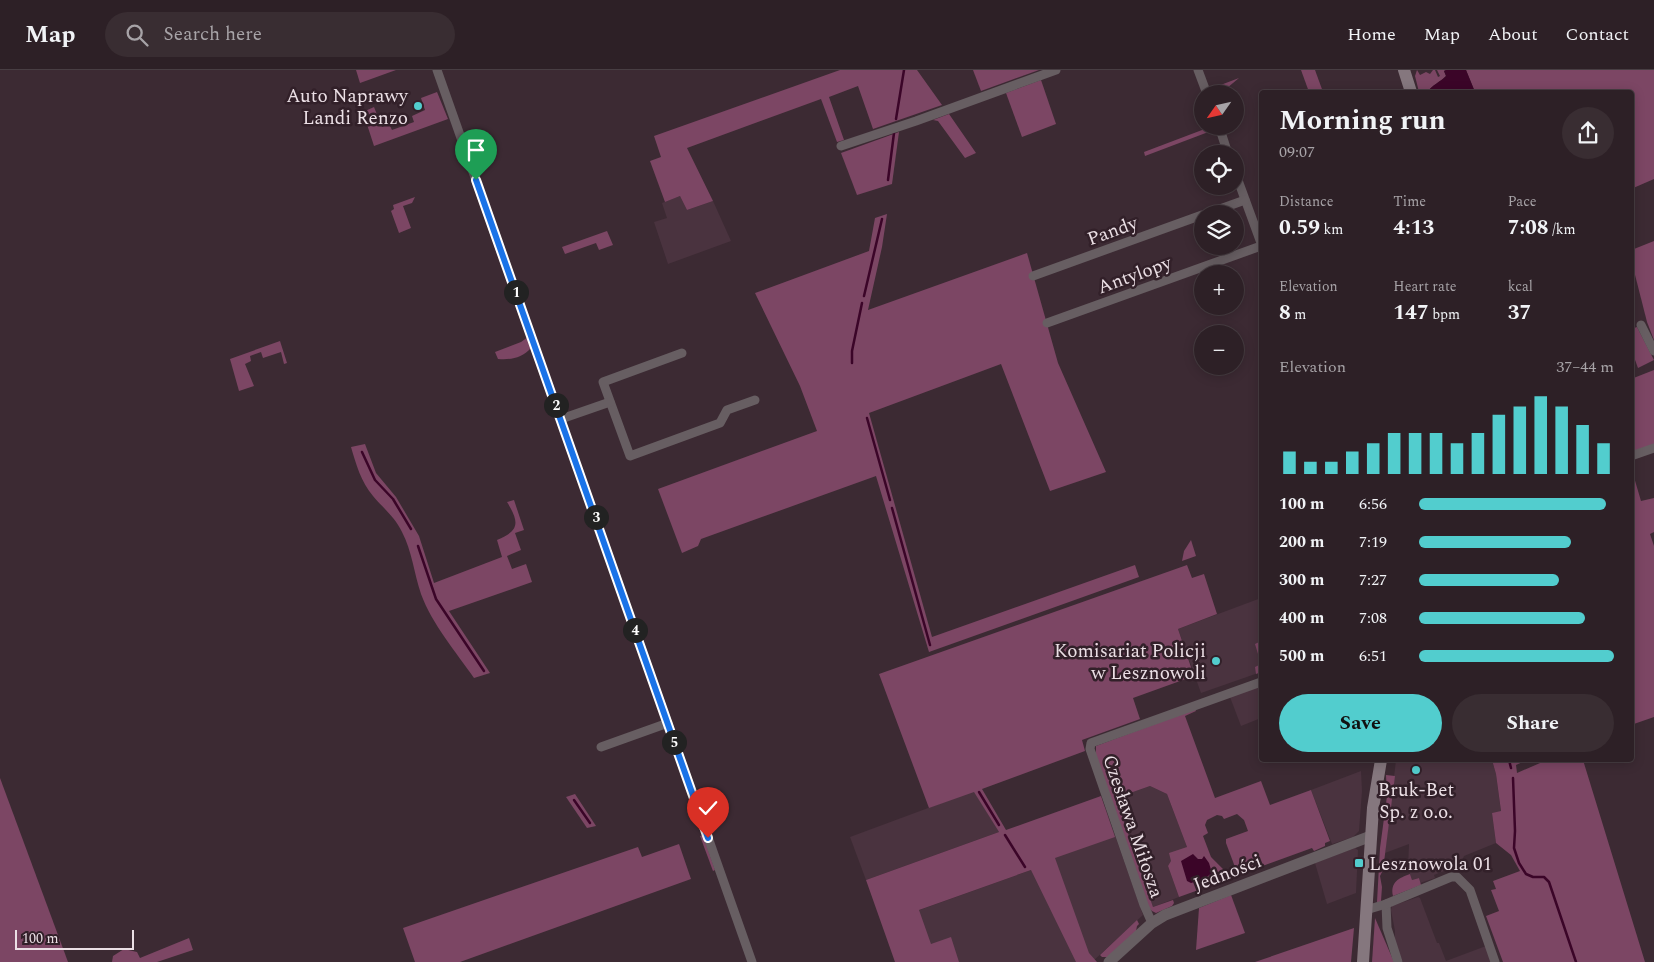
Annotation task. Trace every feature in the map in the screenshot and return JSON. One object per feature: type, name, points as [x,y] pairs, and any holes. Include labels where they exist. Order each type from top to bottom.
[{"type":"main road","points":[[1404,70],[1410,90]]},
{"type":"main road","points":[[1363,962],[1371,836],[1378,774],[1381,762]]},
{"type":"street","points":[[437,70],[668,723],[748,961]]},
{"type":"street","points":[[841,146],[1056,70]]},
{"type":"street","points":[[1198,70],[1204,85]]},
{"type":"street","points":[[1243,195],[1259,239]]},
{"type":"street","name":"Pandy","points":[[1230,205],[1245,200]]},
{"type":"street","name":"Pandy","points":[[1034,276],[1194,218]]},
{"type":"street","name":"Antylopy","points":[[1047,323],[1259,246]]},
{"type":"street","points":[[1641,325],[1654,351]]},
{"type":"street","points":[[682,353],[603,382],[630,456],[720,423],[727,410],[754,400]]},
{"type":"street","points":[[561,419],[610,402]]},
{"type":"street","points":[[1634,455],[1654,448]]},
{"type":"street","name":"Czesława Miłosza","points":[[1152,922],[1144,905],[1090,749],[1091,743],[1259,683]]},
{"type":"street","points":[[601,747],[668,723]]},
{"type":"street","points":[[1375,762],[1378,774]]},
{"type":"street","name":"Jedności","points":[[1109,962],[1152,922],[1165,915],[1371,836]]},
{"type":"street","points":[[1366,910],[1386,904],[1452,877],[1457,877],[1470,890],[1495,962]]},
{"type":"street","points":[[1386,904],[1387,928],[1398,962]]},
{"type":"shaded area","points":[[356,70],[396,70],[360,83]]},
{"type":"shaded area","points":[[840,70],[917,70],[942,105],[873,129],[858,86],[829,97],[844,140],[837,142],[821,99],[687,148],[713,201],[687,210],[680,196],[665,202],[650,161],[661,157],[654,136]]},
{"type":"shaded area","points":[[973,70],[1039,70],[981,91]]},
{"type":"shaded area","points":[[1301,70],[1315,70],[1322,90],[1308,90]]},
{"type":"shaded area","points":[[1417,70],[1420,75],[1426,72],[1430,74],[1435,70],[1438,77],[1440,76],[1437,70],[1446,70],[1444,71],[1446,76],[1429,90],[1418,90],[1415,76]]},
{"type":"shaded area","points":[[1466,70],[1654,70],[1654,179],[1634,188],[1634,90],[1474,90]]},
{"type":"shaded area","points":[[1466,70],[1474,90],[1429,90],[1446,76],[1444,71]]},
{"type":"shaded area","points":[[1239,78],[1231,85],[1221,85]]},
{"type":"shaded area","points":[[1041,80],[1056,124],[1022,137],[1006,93]]},
{"type":"shaded area","points":[[437,92],[448,119],[374,146],[363,112],[374,107],[382,127],[389,124],[392,130],[414,122],[412,116],[425,110],[421,98]]},
{"type":"shaded area","points":[[949,114],[976,153],[965,158],[938,121],[933,120]]},
{"type":"shaded area","points":[[899,132],[892,184],[857,195],[841,153]]},
{"type":"shaded area","points":[[1194,133],[1194,135],[1200,135],[1145,156],[1144,152]]},
{"type":"shaded area","points":[[680,196],[687,210],[713,201],[731,241],[668,264],[654,222],[667,218],[662,203]]},
{"type":"shaded area","points":[[415,197],[412,203],[403,206],[411,228],[399,233],[391,211],[394,209],[393,205]]},
{"type":"shaded area","points":[[887,214],[882,247],[868,310],[1027,253],[1058,363],[1106,472],[1050,491],[1001,364],[869,413],[932,637],[1135,565],[1139,577],[929,652],[876,476],[701,539],[698,546],[682,553],[658,489],[817,431],[800,386],[755,293],[869,251],[875,218]]},
{"type":"shaded area","points":[[607,231],[613,245],[599,250],[596,243],[565,254],[562,247]]},
{"type":"shaded area","points":[[1654,241],[1654,340],[1647,322],[1634,271],[1634,249]]},
{"type":"shaded area","points":[[1637,327],[1654,360],[1638,368],[1634,357],[1634,328]]},
{"type":"shaded area","points":[[528,337],[531,348],[524,354],[512,359],[498,359],[495,352],[521,342]]},
{"type":"shaded area","points":[[280,341],[287,363],[284,364],[281,352],[263,358],[261,352],[250,356],[251,361],[245,364],[254,386],[239,391],[230,359]]},
{"type":"shaded area","points":[[1654,370],[1654,445],[1634,451],[1634,378]]},
{"type":"shaded area","points":[[365,444],[376,473],[396,497],[419,536],[434,583],[502,557],[497,540],[510,533],[515,526],[514,516],[507,502],[514,500],[524,530],[515,533],[521,550],[507,556],[512,569],[526,564],[532,582],[449,611],[490,673],[474,678],[431,616],[421,594],[411,554],[402,532],[392,517],[369,491],[359,473],[351,447]]},
{"type":"shaded area","points":[[1634,477],[1641,501],[1654,498],[1654,532],[1650,534],[1654,546],[1654,717],[1634,724]]},
{"type":"shaded area","points":[[1191,540],[1196,556],[1182,561],[1184,551]]},
{"type":"shaded area","points":[[1187,565],[1192,578],[1204,574],[1217,614],[1178,629],[1194,676],[1133,698],[1140,719],[1082,740],[1085,751],[982,789],[1006,830],[1101,796],[1115,837],[1055,858],[1089,953],[1097,962],[1076,962],[1031,870],[919,910],[931,944],[951,937],[959,962],[895,962],[866,880],[999,832],[974,792],[929,808],[879,674]]},
{"type":"shaded area","points":[[1259,599],[1259,673],[1201,693],[1178,629]]},
{"type":"shaded area","points":[[1259,642],[1259,657],[1255,644]]},
{"type":"shaded area","points":[[1259,665],[1259,673],[1256,674],[1255,667]]},
{"type":"shaded area","points":[[1259,686],[1259,719],[1241,726],[1230,697]]},
{"type":"shaded area","points":[[1195,709],[1196,711],[1185,716],[1215,798],[1261,781],[1270,805],[1311,790],[1330,841],[1325,843],[1325,846],[1314,851],[1312,848],[1238,875],[1226,839],[1248,831],[1244,820],[1237,814],[1224,819],[1222,816],[1217,815],[1207,820],[1205,825],[1208,833],[1203,836],[1211,857],[1225,871],[1229,879],[1179,897],[1168,866],[1171,861],[1169,853],[1187,847],[1167,794],[1150,786],[1116,798],[1153,907],[1173,900],[1172,906],[1156,913],[1148,907],[1096,755],[1096,746]]},
{"type":"shaded area","points":[[1396,762],[1493,762],[1501,812],[1492,813],[1496,843],[1464,856],[1458,870],[1451,868],[1434,875],[1435,878],[1420,883],[1419,878],[1412,880],[1408,868],[1409,844],[1385,853]]},
{"type":"shaded area","points":[[1493,762],[1523,762],[1516,765],[1517,773],[1542,762],[1584,762],[1645,962],[1503,962],[1486,916],[1499,911],[1491,890],[1496,889],[1493,881],[1520,871],[1511,855],[1496,843],[1492,813],[1501,811]]},
{"type":"shaded area","points":[[1361,771],[1362,791],[1359,831],[1353,837],[1332,844],[1311,790]]},
{"type":"shaded area","points":[[1386,775],[1395,776],[1383,870],[1380,876],[1382,887],[1381,901],[1379,903],[1377,902],[1380,848],[1387,796]]},
{"type":"shaded area","points":[[0,778],[68,962],[0,962]]},
{"type":"shaded area","points":[[1150,786],[1167,794],[1187,847],[1168,866],[1179,897],[1153,907],[1116,798]]},
{"type":"shaded area","points":[[974,791],[999,832],[866,880],[850,837]]},
{"type":"shaded area","points":[[575,794],[596,826],[587,828],[566,797]]},
{"type":"shaded area","points":[[1105,807],[1143,915],[1092,962],[897,962],[900,917],[1031,870]]},
{"type":"shaded area","points":[[703,835],[715,870],[713,871],[700,836]]},
{"type":"shaded area","points":[[679,844],[691,879],[460,962],[415,962],[403,928],[638,847],[642,857]]},
{"type":"shaded area","points":[[1355,848],[1358,850],[1356,893],[1327,904],[1315,863]]},
{"type":"shaded area","points":[[1193,854],[1198,859],[1202,859],[1204,856],[1209,863],[1212,873],[1204,879],[1191,883],[1187,881],[1181,861]]},
{"type":"shaded area","points":[[1410,874],[1412,880],[1419,878],[1421,885],[1393,896],[1392,891],[1396,881]]},
{"type":"shaded area","points":[[1231,895],[1245,933],[1196,950],[1199,908]]},
{"type":"shaded area","points":[[1418,897],[1446,961],[1486,946],[1491,962],[1403,962],[1395,943],[1391,910],[1392,906]]},
{"type":"shaded area","points":[[1375,918],[1394,962],[1372,962]]},
{"type":"shaded area","points":[[1137,920],[1139,924],[1136,931],[1109,957],[1102,957],[1100,955]]},
{"type":"shaded area","points":[[1354,928],[1351,962],[1255,962]]},
{"type":"shaded area","points":[[189,938],[193,950],[157,962],[112,962],[113,956],[124,949],[137,952],[140,958]]},
{"type":"waterway","points":[[896,119],[904,70]]},
{"type":"waterway","points":[[888,180],[894,133]]},
{"type":"waterway","points":[[864,296],[882,219]]},
{"type":"waterway","points":[[852,363],[852,351],[862,303]]},
{"type":"waterway","points":[[867,418],[890,500]]},
{"type":"waterway","points":[[362,452],[375,480],[393,499],[411,529]]},
{"type":"waterway","points":[[892,508],[930,645]]},
{"type":"waterway","points":[[418,546],[436,599],[484,671]]},
{"type":"waterway","points":[[1510,762],[1511,768]]},
{"type":"waterway","points":[[1513,778],[1514,848],[1519,863],[1526,874],[1533,877],[1544,877],[1549,882],[1576,962]]},
{"type":"waterway","points":[[979,792],[999,825]]},
{"type":"waterway","points":[[574,800],[590,823]]},
{"type":"waterway","points":[[1005,835],[1025,867]]},
{"type":"place","name":"Auto Naprawy Landi Renzo","points":[[418,106]]},
{"type":"place","name":"Komisariat Policji w Lesznowoli","points":[[1216,661]]},
{"type":"place","name":"Bruk-Bet Sp. z o.o.","points":[[1416,770]]},
{"type":"place","name":"Lesznowola 01","points":[[1359,863]]},
{"type":"route","points":[[476,180],[708,838]]}]
